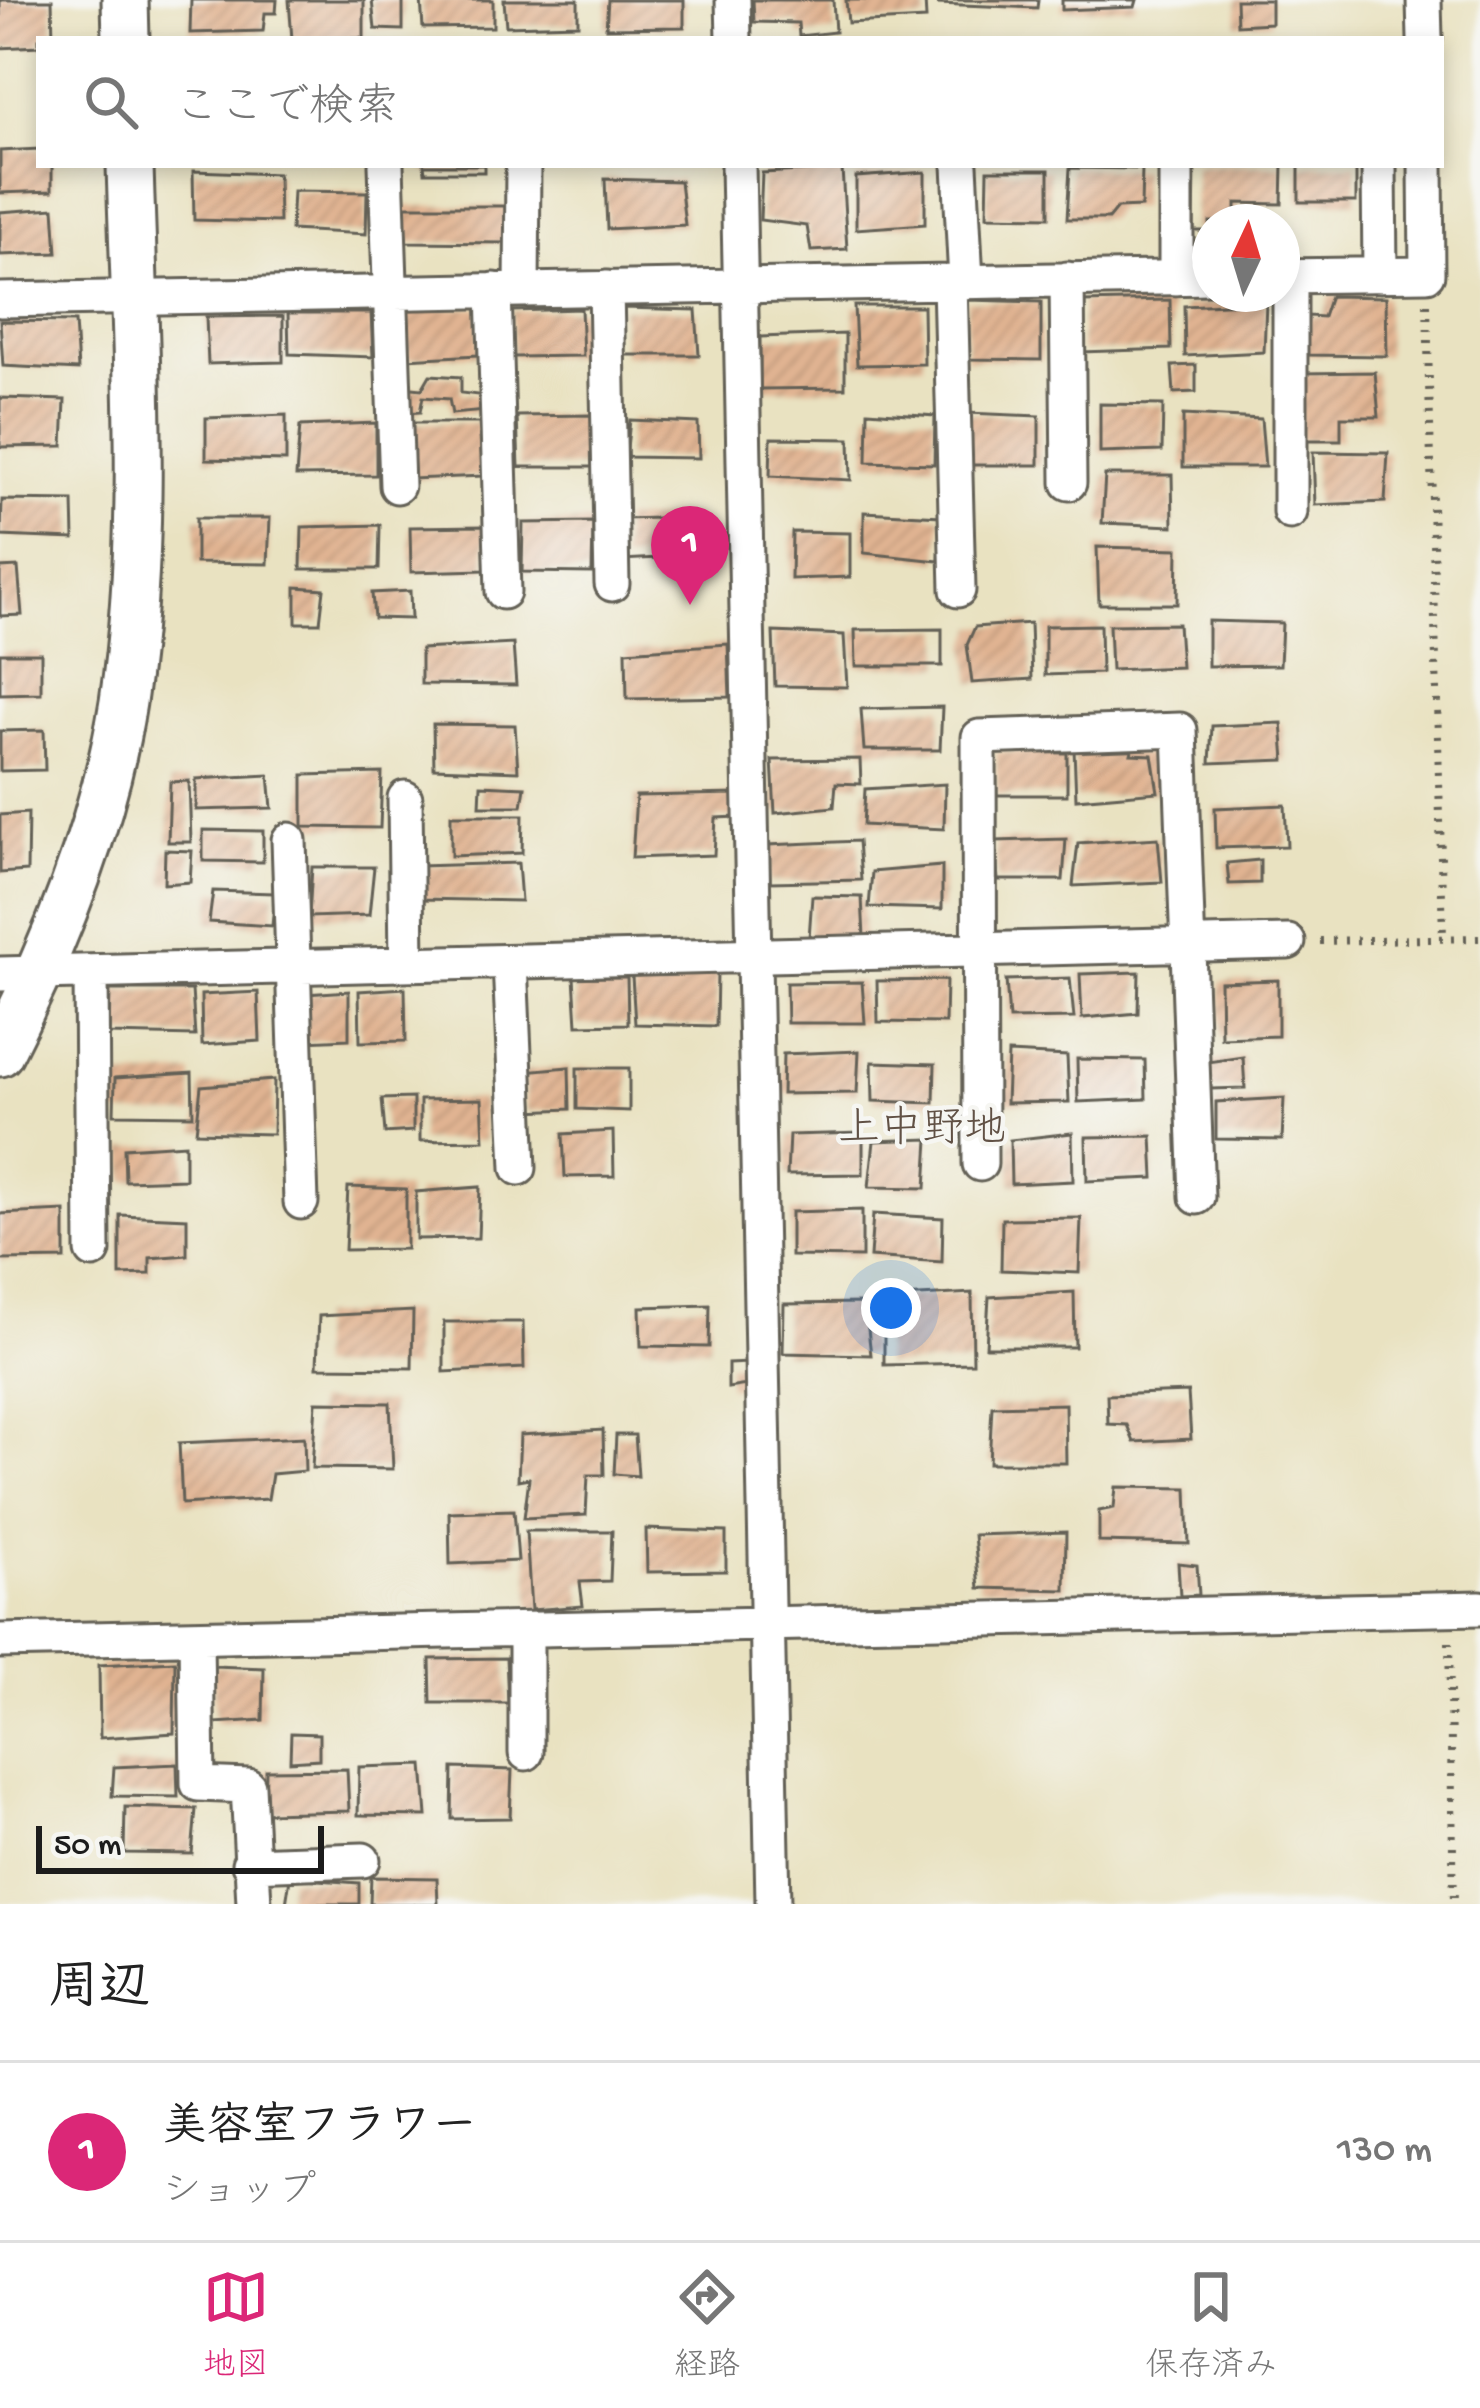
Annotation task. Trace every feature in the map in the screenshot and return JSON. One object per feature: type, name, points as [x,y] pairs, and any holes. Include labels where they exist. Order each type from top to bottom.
[{"type":"street","points":[[125,0],[126,36]]},
{"type":"street","points":[[733,0],[734,36]]},
{"type":"street","points":[[1424,0],[1425,36]]},
{"type":"street","points":[[0,1053],[20,973],[103,788],[122,704],[139,490],[130,168]]},
{"type":"street","points":[[386,168],[397,486]]},
{"type":"street","points":[[503,592],[508,290],[523,168]]},
{"type":"street","points":[[737,168],[773,1904]]},
{"type":"street","points":[[958,590],[960,168]]},
{"type":"street","points":[[1176,168],[1192,270]]},
{"type":"street","points":[[1379,168],[1380,274]]},
{"type":"street","points":[[1300,276],[1426,274],[1426,168]]},
{"type":"street","points":[[0,300],[1192,277]]},
{"type":"street","points":[[1066,280],[1069,483]]},
{"type":"street","points":[[606,288],[612,584]]},
{"type":"street","points":[[1287,312],[1290,512]]},
{"type":"street","points":[[980,1164],[979,737],[1180,730],[1197,1197]]},
{"type":"street","points":[[405,798],[407,964]]},
{"type":"street","points":[[289,840],[301,1202]]},
{"type":"street","points":[[20,973],[1288,942]]},
{"type":"street","points":[[510,962],[519,1168]]},
{"type":"street","points":[[91,972],[93,1250]]},
{"type":"street","points":[[0,1641],[1464,1608]]},
{"type":"street","points":[[526,1630],[526,1753]]},
{"type":"street","points":[[196,1637],[198,1784],[248,1786],[254,1904]]},
{"type":"street","points":[[249,1864],[362,1860]]},
{"type":"path","points":[[1426,274],[1443,938]]},
{"type":"path","points":[[1288,942],[1480,938]]},
{"type":"path","points":[[1454,1904],[1464,1608]]},
{"type":"building","points":[[0,0],[52,0],[53,36],[36,36],[36,46],[0,48]]},
{"type":"building","points":[[191,0],[277,0],[276,13],[265,13],[263,31],[190,33]]},
{"type":"building","points":[[289,0],[364,0],[364,36],[292,36]]},
{"type":"building","points":[[372,0],[403,0],[403,30],[375,29]]},
{"type":"building","points":[[421,0],[493,0],[493,27],[423,28]]},
{"type":"building","points":[[504,0],[578,0],[578,24],[506,26]]},
{"type":"building","points":[[608,0],[684,0],[684,27],[606,28]]},
{"type":"building","points":[[753,0],[833,0],[835,32],[799,36],[798,23],[754,22]]},
{"type":"building","points":[[846,0],[925,0],[926,19],[848,23]]},
{"type":"building","points":[[938,0],[1038,0],[1037,8],[938,4]]},
{"type":"building","points":[[1062,0],[1137,0],[1135,7],[1062,10]]},
{"type":"building","points":[[1236,0],[1271,0],[1271,23],[1237,25]]},
{"type":"building","points":[[36,149],[36,168],[52,168],[52,191],[0,193],[0,151]]},
{"type":"building","points":[[424,168],[484,168],[484,172],[425,172]]},
{"type":"building","points":[[1070,168],[1142,169],[1141,207],[1117,208],[1108,219],[1067,219]]},
{"type":"building","points":[[1195,168],[1283,168],[1282,204],[1194,204]]},
{"type":"building","points":[[1299,168],[1356,168],[1356,202],[1299,202]]},
{"type":"building","points":[[842,169],[847,249],[811,251],[807,226],[760,220],[762,173]]},
{"type":"building","points":[[988,170],[1049,170],[1049,217],[987,216]]},
{"type":"building","points":[[193,171],[278,174],[279,222],[194,220]]},
{"type":"building","points":[[925,172],[925,224],[856,229],[856,177]]},
{"type":"building","points":[[605,179],[680,181],[685,225],[607,229]]},
{"type":"building","points":[[293,191],[367,192],[366,234],[291,230]]},
{"type":"building","points":[[404,206],[508,206],[506,243],[406,242]]},
{"type":"building","points":[[54,208],[57,253],[0,255],[0,212]]},
{"type":"building","points":[[1330,296],[1386,297],[1387,356],[1306,355],[1308,316],[1323,317]]},
{"type":"building","points":[[967,300],[1041,302],[1041,360],[966,359]]},
{"type":"building","points":[[1170,300],[1171,349],[1081,352],[1082,302]]},
{"type":"building","points":[[854,306],[923,306],[924,364],[857,365]]},
{"type":"building","points":[[1184,306],[1192,306],[1192,312],[1266,312],[1264,352],[1185,356]]},
{"type":"building","points":[[479,308],[478,355],[407,359],[406,309]]},
{"type":"building","points":[[622,308],[696,310],[699,355],[623,355]]},
{"type":"building","points":[[581,309],[583,356],[513,357],[512,311]]},
{"type":"building","points":[[288,313],[371,313],[373,357],[289,354]]},
{"type":"building","points":[[283,316],[283,362],[208,364],[206,317]]},
{"type":"building","points":[[0,321],[75,322],[78,370],[3,366]]},
{"type":"building","points":[[845,334],[845,388],[760,389],[760,337]]},
{"type":"building","points":[[1196,365],[1196,392],[1174,393],[1172,366]]},
{"type":"building","points":[[1375,372],[1379,417],[1341,417],[1341,440],[1299,440],[1301,373]]},
{"type":"building","points":[[430,375],[461,377],[461,393],[486,396],[487,411],[452,414],[449,399],[423,397],[420,412],[404,413],[402,387],[422,389]]},
{"type":"building","points":[[0,398],[65,400],[63,446],[0,447]]},
{"type":"building","points":[[1100,404],[1163,405],[1162,451],[1100,453]]},
{"type":"building","points":[[868,411],[935,416],[934,464],[867,462]]},
{"type":"building","points":[[967,413],[1039,416],[1039,465],[967,465]]},
{"type":"building","points":[[286,415],[286,461],[206,459],[206,418]]},
{"type":"building","points":[[593,415],[594,467],[519,467],[517,416]]},
{"type":"building","points":[[1183,415],[1261,419],[1265,467],[1183,467]]},
{"type":"building","points":[[630,420],[698,423],[699,458],[626,457]]},
{"type":"building","points":[[376,423],[376,475],[296,476],[300,426]]},
{"type":"building","points":[[407,423],[479,423],[483,476],[411,479]]},
{"type":"building","points":[[771,438],[850,439],[851,480],[770,476]]},
{"type":"building","points":[[1313,452],[1388,453],[1385,502],[1315,505]]},
{"type":"building","points":[[1105,475],[1172,475],[1173,526],[1102,523]]},
{"type":"building","points":[[2,500],[73,501],[74,539],[1,536]]},
{"type":"building","points":[[864,512],[941,516],[939,561],[864,553]]},
{"type":"building","points":[[696,517],[696,556],[622,560],[623,519]]},
{"type":"building","points":[[196,518],[270,518],[268,564],[196,563]]},
{"type":"building","points":[[593,522],[592,573],[522,572],[523,523]]},
{"type":"building","points":[[380,525],[379,569],[301,569],[302,527]]},
{"type":"building","points":[[485,526],[485,570],[411,572],[410,527]]},
{"type":"building","points":[[792,532],[850,533],[850,577],[791,579]]},
{"type":"building","points":[[1097,547],[1178,549],[1177,604],[1099,604]]},
{"type":"building","points":[[18,567],[22,615],[0,616],[0,568]]},
{"type":"building","points":[[296,587],[324,589],[320,623],[296,623]]},
{"type":"building","points":[[410,591],[411,619],[374,618],[372,593]]},
{"type":"building","points":[[1208,621],[1282,623],[1280,665],[1208,666]]},
{"type":"building","points":[[1030,623],[1032,679],[972,683],[967,645],[975,627]]},
{"type":"building","points":[[1178,624],[1181,667],[1111,670],[1109,625]]},
{"type":"building","points":[[1100,625],[1101,673],[1045,675],[1045,626]]},
{"type":"building","points":[[942,629],[942,666],[856,666],[855,630]]},
{"type":"building","points":[[773,632],[844,635],[847,687],[775,686]]},
{"type":"building","points":[[513,644],[516,685],[421,684],[421,649]]},
{"type":"building","points":[[728,644],[730,697],[627,699],[626,651]]},
{"type":"building","points":[[0,653],[41,653],[41,693],[0,694]]},
{"type":"building","points":[[942,707],[940,750],[864,750],[861,709]]},
{"type":"building","points":[[1282,723],[1285,760],[1210,763],[1212,726]]},
{"type":"building","points":[[433,724],[515,725],[518,771],[434,768]]},
{"type":"building","points":[[44,730],[45,770],[0,771],[0,731]]},
{"type":"building","points":[[1133,746],[1131,754],[1152,755],[1158,792],[1076,799],[1074,749]]},
{"type":"building","points":[[996,752],[1067,753],[1067,795],[997,795]]},
{"type":"building","points":[[860,759],[861,784],[836,783],[834,807],[775,813],[772,760]]},
{"type":"building","points":[[382,773],[380,828],[303,827],[303,775]]},
{"type":"building","points":[[269,775],[272,808],[196,810],[196,779]]},
{"type":"building","points":[[189,781],[191,842],[168,842],[170,782]]},
{"type":"building","points":[[945,784],[944,829],[863,825],[865,789]]},
{"type":"building","points":[[481,785],[525,787],[522,806],[480,806]]},
{"type":"building","points":[[737,794],[738,817],[716,818],[714,855],[632,858],[636,796]]},
{"type":"building","points":[[1285,805],[1287,846],[1216,848],[1215,808]]},
{"type":"building","points":[[28,813],[27,871],[0,873],[0,815]]},
{"type":"building","points":[[451,815],[523,815],[522,853],[451,856]]},
{"type":"building","points":[[203,830],[263,831],[263,862],[203,861]]},
{"type":"building","points":[[1158,838],[1162,882],[1073,886],[1078,843]]},
{"type":"building","points":[[1066,839],[1063,880],[998,880],[995,841]]},
{"type":"building","points":[[858,841],[861,880],[769,882],[768,845]]},
{"type":"building","points":[[165,850],[192,851],[190,882],[164,884]]},
{"type":"building","points":[[1260,860],[1260,883],[1229,884],[1227,863]]},
{"type":"building","points":[[518,863],[521,901],[420,899],[419,866]]},
{"type":"building","points":[[942,866],[942,909],[869,907],[872,872]]},
{"type":"building","points":[[312,867],[374,867],[369,915],[309,917]]},
{"type":"building","points":[[213,891],[275,893],[272,926],[209,922]]},
{"type":"building","points":[[812,896],[862,897],[864,938],[809,938]]},
{"type":"building","points":[[717,972],[716,1026],[635,1024],[632,976]]},
{"type":"building","points":[[1139,972],[1138,1013],[1082,1018],[1080,974]]},
{"type":"building","points":[[574,977],[627,977],[628,1024],[577,1025]]},
{"type":"building","points":[[1070,978],[1074,1018],[1009,1019],[1006,980]]},
{"type":"building","points":[[946,980],[945,1023],[878,1022],[877,981]]},
{"type":"building","points":[[1278,980],[1278,1036],[1221,1038],[1220,982]]},
{"type":"building","points":[[862,982],[865,1023],[787,1023],[786,983]]},
{"type":"building","points":[[405,988],[406,1041],[360,1042],[359,991]]},
{"type":"building","points":[[110,990],[192,990],[195,1036],[109,1034]]},
{"type":"building","points":[[349,991],[349,1039],[305,1041],[306,994]]},
{"type":"building","points":[[258,992],[260,1041],[202,1045],[201,995]]},
{"type":"building","points":[[859,1051],[857,1093],[782,1094],[783,1054]]},
{"type":"building","points":[[1008,1053],[1067,1056],[1069,1102],[1006,1103]]},
{"type":"building","points":[[1243,1057],[1245,1088],[1211,1089],[1208,1062]]},
{"type":"building","points":[[1077,1059],[1145,1060],[1146,1099],[1078,1102]]},
{"type":"building","points":[[872,1062],[935,1064],[934,1103],[873,1101]]},
{"type":"building","points":[[569,1067],[570,1109],[526,1111],[524,1071]]},
{"type":"building","points":[[577,1068],[629,1068],[629,1111],[577,1109]]},
{"type":"building","points":[[192,1073],[193,1115],[114,1114],[115,1078]]},
{"type":"building","points":[[274,1080],[273,1134],[196,1132],[201,1086]]},
{"type":"building","points":[[413,1098],[413,1131],[385,1133],[382,1099]]},
{"type":"building","points":[[1284,1098],[1282,1140],[1216,1139],[1216,1102]]},
{"type":"building","points":[[482,1099],[484,1140],[420,1141],[420,1100]]},
{"type":"building","points":[[613,1131],[614,1176],[565,1177],[563,1134]]},
{"type":"building","points":[[863,1133],[863,1174],[787,1175],[789,1135]]},
{"type":"building","points":[[1072,1133],[1073,1181],[1011,1184],[1010,1140]]},
{"type":"building","points":[[1152,1136],[1154,1178],[1087,1181],[1086,1137]]},
{"type":"building","points":[[929,1139],[926,1188],[869,1187],[874,1141]]},
{"type":"building","points":[[185,1144],[185,1179],[125,1181],[124,1148]]},
{"type":"building","points":[[348,1187],[406,1189],[406,1249],[345,1250]]},
{"type":"building","points":[[480,1187],[478,1238],[416,1239],[416,1192]]},
{"type":"building","points":[[862,1210],[862,1257],[791,1256],[791,1212]]},
{"type":"building","points":[[65,1211],[65,1259],[0,1260],[0,1214]]},
{"type":"building","points":[[873,1214],[943,1218],[942,1262],[870,1257]]},
{"type":"building","points":[[120,1215],[187,1218],[187,1255],[150,1258],[150,1274],[120,1275]]},
{"type":"building","points":[[1081,1218],[1079,1273],[1001,1270],[1002,1219]]},
{"type":"building","points":[[1074,1292],[1075,1347],[986,1347],[989,1297]]},
{"type":"building","points":[[972,1293],[973,1363],[884,1365],[884,1298]]},
{"type":"building","points":[[865,1303],[871,1355],[783,1353],[784,1304]]},
{"type":"building","points":[[710,1305],[709,1347],[641,1346],[640,1307]]},
{"type":"building","points":[[413,1311],[412,1368],[317,1367],[319,1316]]},
{"type":"building","points":[[444,1322],[523,1322],[524,1368],[444,1372]]},
{"type":"building","points":[[749,1363],[747,1385],[728,1388],[728,1364]]},
{"type":"building","points":[[1188,1392],[1191,1439],[1134,1442],[1127,1425],[1108,1424],[1107,1395]]},
{"type":"building","points":[[316,1402],[390,1403],[393,1469],[312,1468]]},
{"type":"building","points":[[1065,1404],[1066,1463],[989,1463],[992,1406]]},
{"type":"building","points":[[603,1430],[604,1475],[588,1475],[586,1515],[524,1518],[529,1478],[518,1480],[520,1435]]},
{"type":"building","points":[[616,1435],[635,1435],[638,1476],[614,1474]]},
{"type":"building","points":[[304,1437],[305,1471],[272,1474],[268,1499],[182,1504],[179,1443]]},
{"type":"building","points":[[1116,1487],[1187,1488],[1189,1544],[1099,1542],[1099,1511],[1114,1508]]},
{"type":"building","points":[[514,1510],[518,1561],[450,1564],[449,1512]]},
{"type":"building","points":[[646,1529],[726,1532],[726,1571],[647,1572]]},
{"type":"building","points":[[526,1531],[612,1531],[610,1581],[580,1582],[583,1606],[531,1610]]},
{"type":"building","points":[[1066,1532],[1065,1590],[979,1588],[974,1535]]},
{"type":"building","points":[[1178,1563],[1197,1565],[1199,1595],[1180,1596]]},
{"type":"building","points":[[506,1658],[508,1703],[431,1703],[430,1659]]},
{"type":"building","points":[[175,1661],[174,1733],[100,1738],[99,1665]]},
{"type":"building","points":[[213,1666],[264,1668],[263,1720],[215,1723]]},
{"type":"building","points":[[291,1733],[319,1734],[319,1759],[290,1761]]},
{"type":"building","points":[[177,1764],[178,1797],[112,1796],[114,1767]]},
{"type":"building","points":[[423,1765],[427,1816],[358,1815],[359,1767]]},
{"type":"building","points":[[453,1768],[512,1770],[510,1818],[452,1819]]},
{"type":"building","points":[[347,1769],[349,1811],[265,1813],[266,1770]]},
{"type":"building","points":[[125,1807],[196,1809],[192,1854],[124,1853]]},
{"type":"building","points":[[371,1877],[437,1878],[438,1904],[370,1904]]},
{"type":"building","points":[[290,1878],[359,1883],[359,1904],[286,1904]]},
{"type":"place","name":"美容室フラワー","points":[[690,605]]},
{"type":"district","name":"上中野地","points":[[922,1125]]}]
